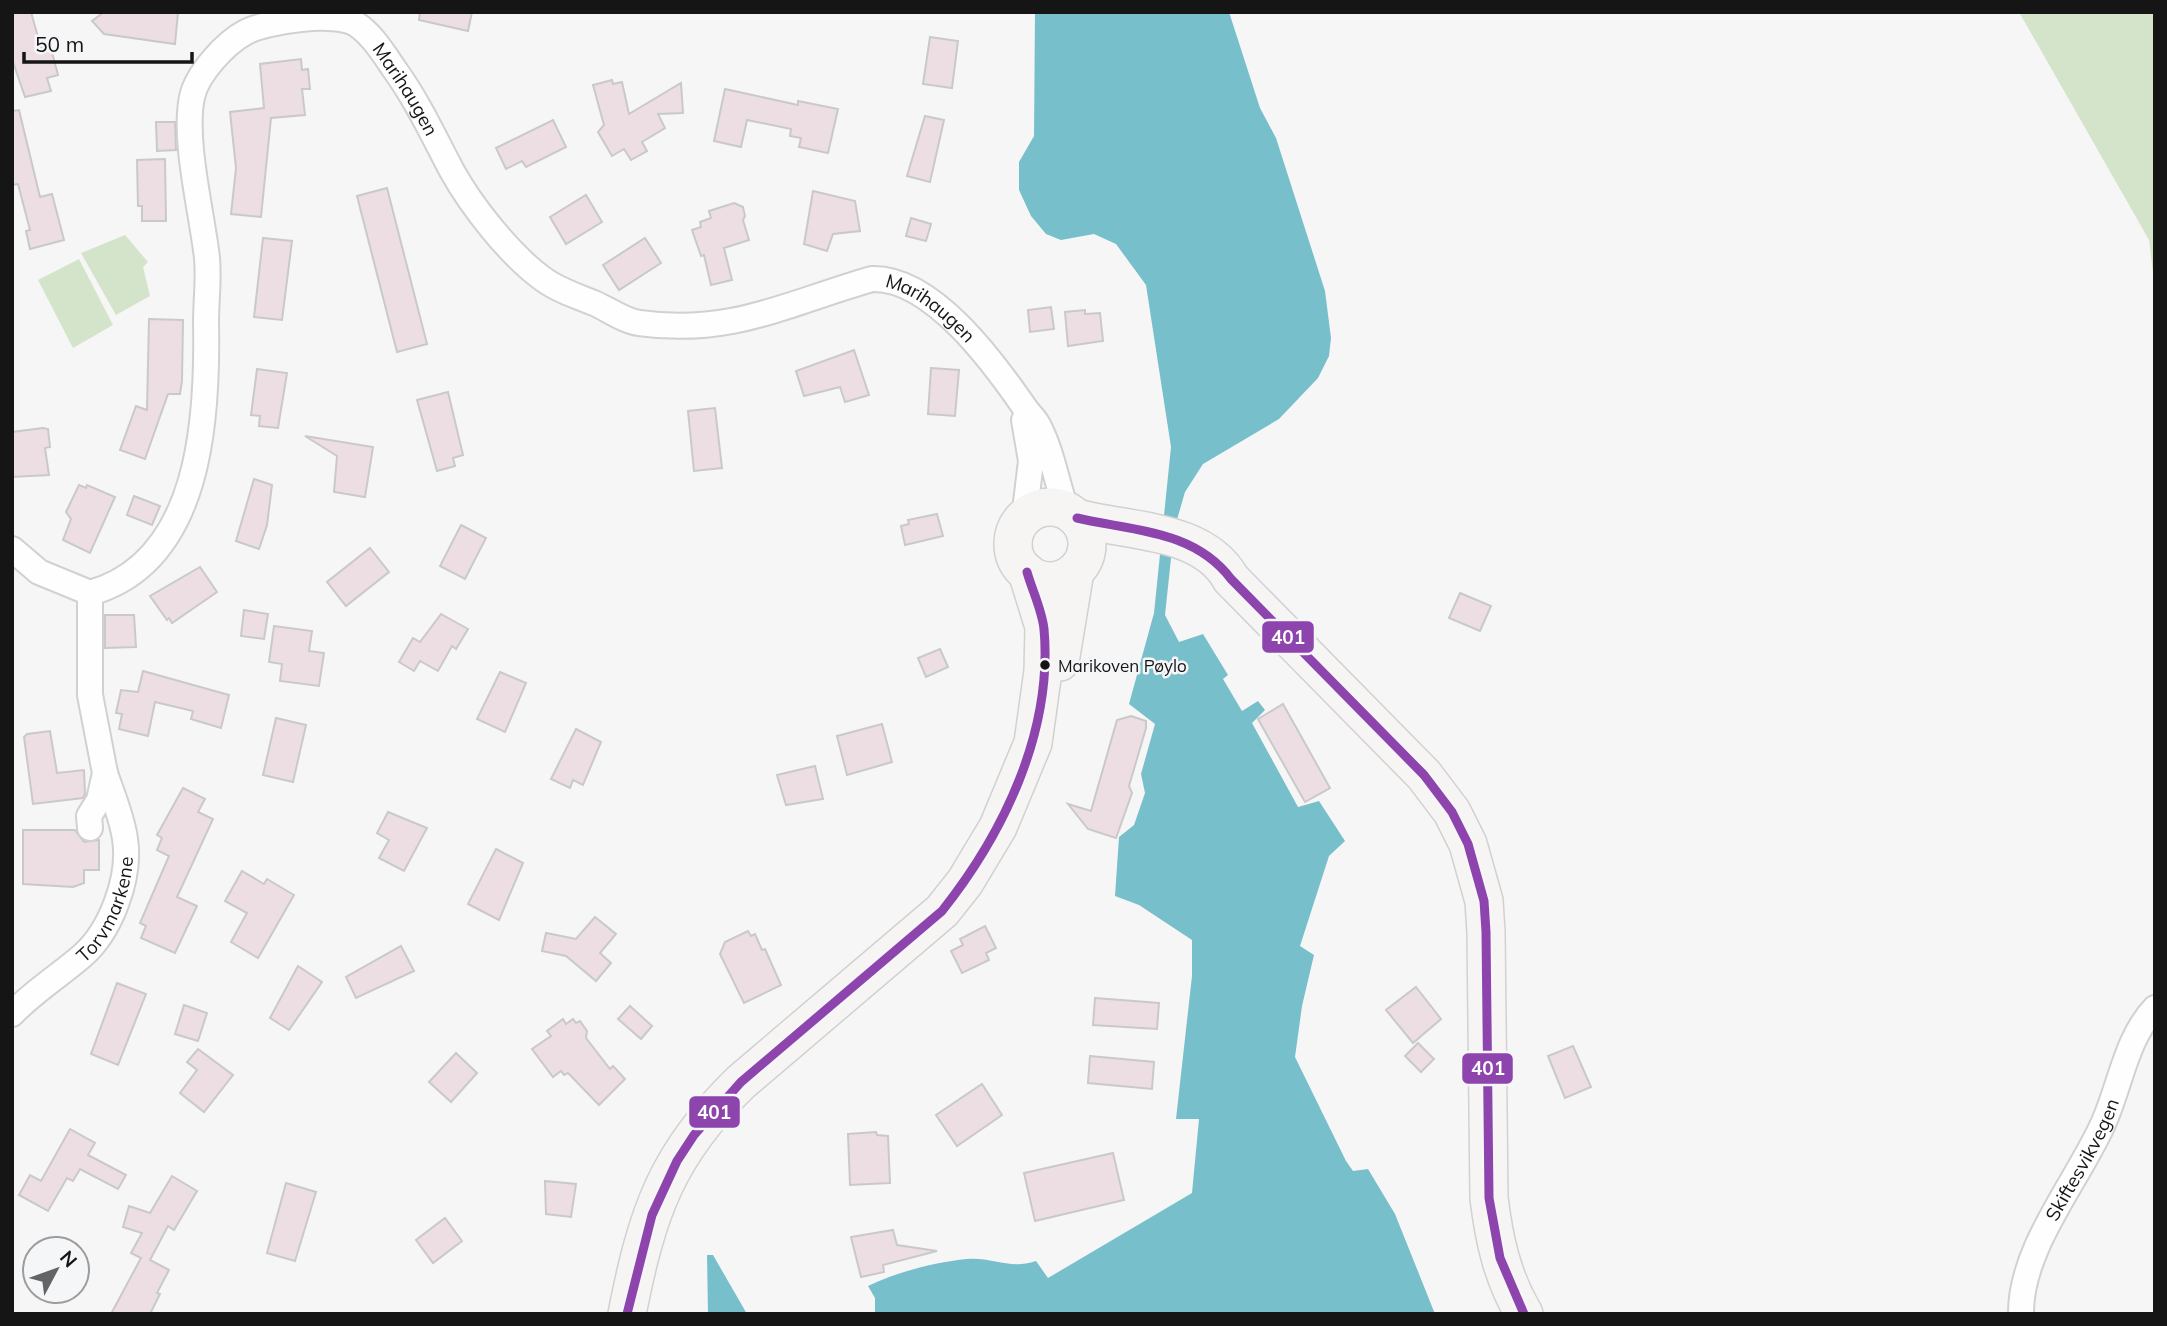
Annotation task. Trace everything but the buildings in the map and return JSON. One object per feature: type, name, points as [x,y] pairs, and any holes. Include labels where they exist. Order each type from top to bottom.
[{"type":"main road","points":[[627,1314],[641,1245],[652,1209],[688,1142],[710,1112],[741,1082],[942,911],[965,882],[998,827],[1033,743],[1044,671],[1044,627],[1027,572],[1015,555],[1013,542],[1024,519],[1046,507],[1084,540],[1167,553],[1212,565],[1424,775],[1452,812],[1468,844],[1484,901],[1491,1211],[1503,1270],[1524,1314]]},
{"type":"main road","points":[[1027,572],[1044,580],[1054,581],[1084,540]]},
{"type":"main road","points":[[1033,743],[1045,734],[1084,540]]},
{"type":"street","name":"Marihaugen","points":[[90,593],[118,583],[131,574],[177,522],[198,463],[207,358],[208,282],[192,140],[193,93],[215,59],[244,33],[274,24],[333,18],[351,21],[366,32],[416,100],[454,174],[475,205],[527,265],[561,290],[635,323],[721,325],[763,316],[872,279],[888,278],[908,286],[970,337],[1010,383],[1038,425],[1084,540]]},
{"type":"street","points":[[1024,519],[1031,461],[1023,422],[1026,409]]},
{"type":"street","points":[[12,549],[39,572],[90,593]]},
{"type":"street","name":"Torvmarkene","points":[[12,1014],[28,997],[83,955],[103,931],[125,870],[126,840],[105,772],[90,688],[90,593]]},
{"type":"street","name":"Torvmarkene","points":[[90,828],[89,816],[99,800],[105,772]]},
{"type":"street","name":"Skiftesvikvegen","points":[[2021,1314],[2022,1291],[2032,1258],[2100,1130],[2133,1042],[2155,1008]]},
{"type":"green space","points":[[2019,12],[2155,12],[2155,289],[2149,240]]},
{"type":"green space","points":[[125,235],[148,262],[143,267],[150,296],[116,315],[81,253]]},
{"type":"green space","points":[[79,259],[113,325],[73,348],[38,280]]},
{"type":"water","points":[[1035,12],[1229,12],[1260,108],[1276,138],[1325,291],[1331,338],[1329,356],[1318,378],[1279,419],[1203,464],[1185,492],[1174,530],[1165,615],[1179,642],[1203,634],[1228,675],[1223,679],[1242,711],[1258,701],[1265,710],[1252,723],[1298,807],[1319,801],[1345,841],[1329,856],[1300,946],[1314,955],[1302,1006],[1295,1057],[1346,1161],[1353,1171],[1368,1169],[1395,1214],[1435,1314],[875,1314],[875,1298],[868,1286],[891,1276],[916,1268],[976,1259],[1010,1264],[1036,1261],[1048,1278],[1192,1193],[1199,1119],[1176,1119],[1192,976],[1192,940],[1139,905],[1115,896],[1119,837],[1134,825],[1145,793],[1141,774],[1155,724],[1129,704],[1154,613],[1171,447],[1146,285],[1116,244],[1094,234],[1061,240],[1046,234],[1031,216],[1019,190],[1019,162],[1034,136]]},
{"type":"water","points":[[707,1255],[713,1255],[747,1314],[708,1314]]},
{"type":"transit line","name":"401","points":[[1077,518],[1161,535],[1199,551],[1216,563],[1424,775],[1452,812],[1468,844],[1484,901],[1489,1198],[1500,1258],[1524,1314]]},
{"type":"transit line","name":"401","points":[[627,1314],[652,1215],[677,1161],[694,1135],[741,1082],[942,911],[965,881],[1004,814],[1020,779],[1032,742],[1041,705],[1045,667],[1043,622],[1027,572]]},
{"type":"place","name":"Marikoven Pøylo","points":[[1045,665]]}]
